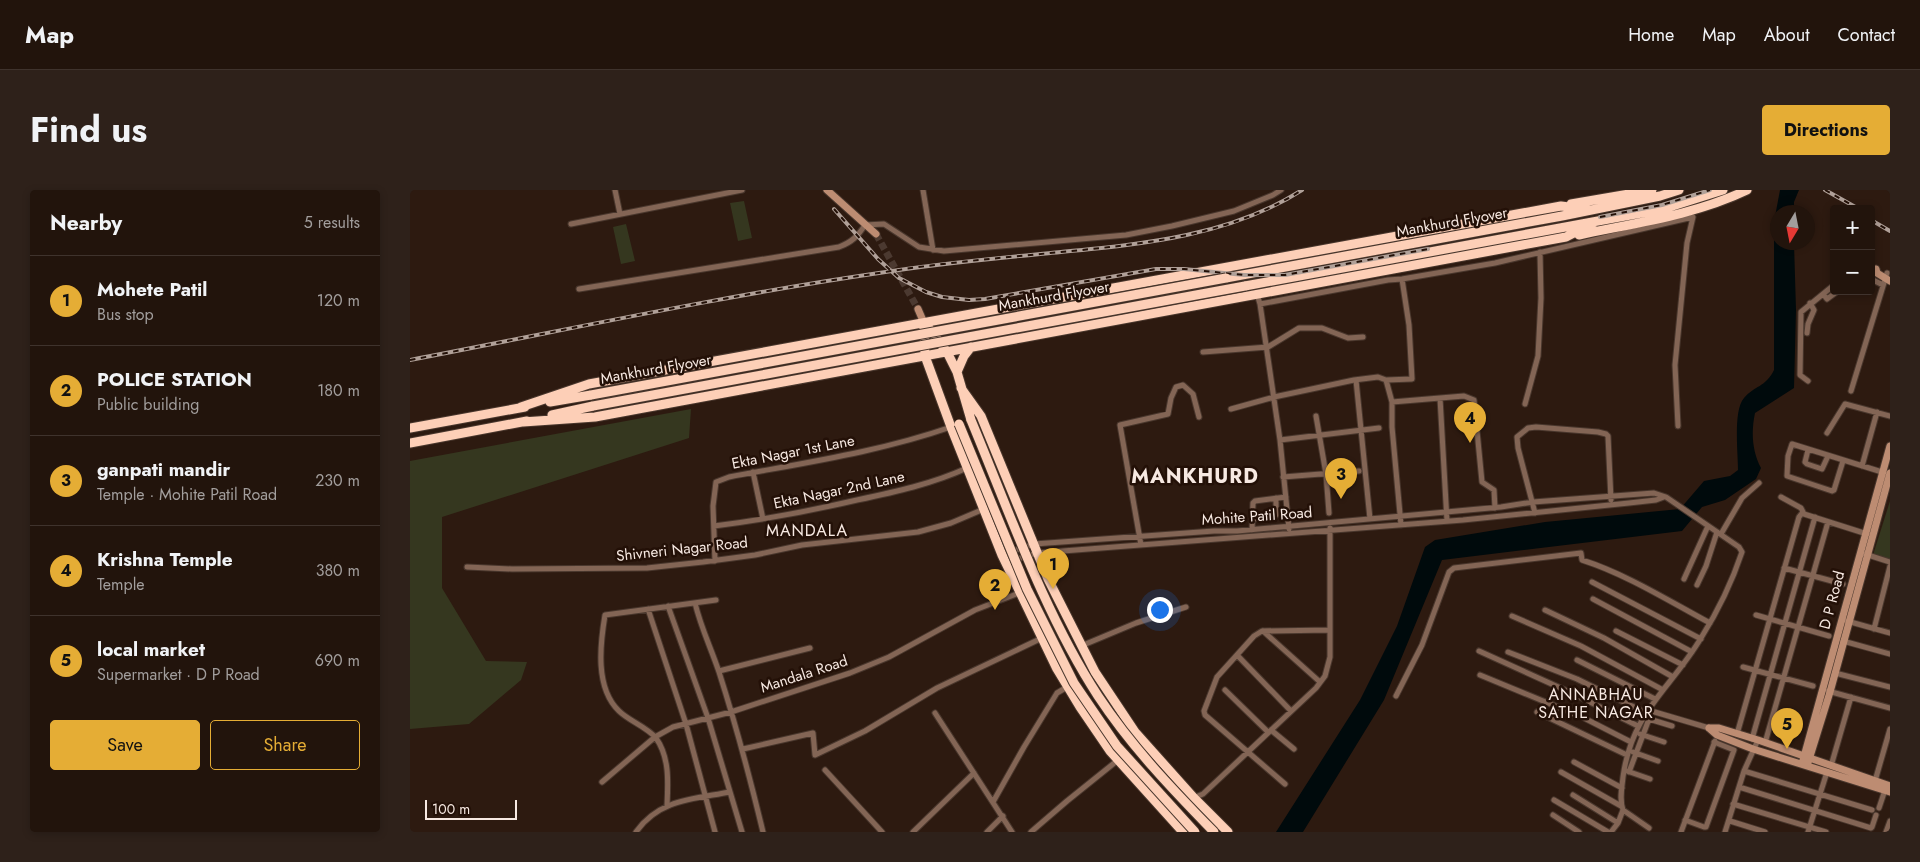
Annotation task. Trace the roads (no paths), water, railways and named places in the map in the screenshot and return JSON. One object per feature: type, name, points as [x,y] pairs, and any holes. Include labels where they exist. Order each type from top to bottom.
[{"type":"highway","points":[[1592,205],[1652,190]]},
{"type":"highway","points":[[410,428],[521,407],[589,384],[1561,206],[1592,205],[1660,196],[1679,190]]},
{"type":"highway","points":[[1596,226],[1642,223],[1710,205],[1747,190]]},
{"type":"highway","points":[[410,443],[523,422],[595,417],[1566,237],[1596,226],[1663,209],[1721,191]]},
{"type":"highway","name":"Mankhurd Flyover","points":[[521,407],[1562,216],[1592,205]]},
{"type":"highway","name":"Mankhurd Flyover","points":[[523,422],[593,406],[1564,227],[1596,226]]},
{"type":"highway","points":[[1246,296],[1276,280]]},
{"type":"highway","points":[[924,323],[948,352],[971,420],[1039,583],[1086,677],[1127,738],[1214,832]]},
{"type":"highway","points":[[924,323],[925,356],[940,396],[1027,589],[1074,683],[1116,746],[1195,832]]},
{"type":"highway","points":[[956,372],[971,347]]},
{"type":"highway","points":[[961,388],[981,416],[1048,579],[1099,678],[1135,732],[1194,798],[1228,832]]},
{"type":"highway","points":[[955,426],[967,468],[1004,559],[1019,593],[1067,687],[1093,727],[1118,760],[1184,832]]},
{"type":"street","points":[[615,190],[620,214]]},
{"type":"street","points":[[571,224],[742,190]]},
{"type":"street","points":[[827,190],[876,234]]},
{"type":"street","points":[[923,190],[933,250]]},
{"type":"street","points":[[865,225],[884,224],[919,247],[944,252],[1126,235],[1234,211],[1273,196],[1281,190]]},
{"type":"street","points":[[1260,304],[1388,280],[1495,263],[1693,217],[1687,243],[1675,365],[1678,426]]},
{"type":"street","points":[[579,290],[840,247],[856,238],[865,225]]},
{"type":"street","points":[[1525,404],[1538,356],[1541,298],[1540,252]]},
{"type":"street","points":[[1388,280],[1390,270]]},
{"type":"street","points":[[1851,391],[1883,285],[1888,277],[1875,270]]},
{"type":"street","points":[[1231,409],[1274,397],[1356,380],[1378,377],[1386,380],[1412,379],[1409,324],[1402,279]]},
{"type":"street","points":[[1875,281],[1883,285]]},
{"type":"street","points":[[1808,381],[1800,375],[1800,318],[1802,312],[1810,303],[1830,288]]},
{"type":"street","points":[[1257,294],[1268,347],[1290,533]]},
{"type":"street","points":[[1823,294],[1825,300],[1832,295]]},
{"type":"street","points":[[1807,333],[1808,324],[1814,310],[1810,303]]},
{"type":"street","points":[[918,309],[924,323]]},
{"type":"street","points":[[1203,352],[1268,347],[1299,328],[1322,328],[1348,338],[1363,338]]},
{"type":"street","points":[[1356,380],[1370,519]]},
{"type":"street","points":[[1386,380],[1392,402],[1392,427],[1401,524]]},
{"type":"street","points":[[1140,545],[1120,425],[1168,414],[1171,398],[1176,387],[1183,385],[1193,394],[1199,418]]},
{"type":"street","points":[[1392,402],[1464,396],[1474,400],[1482,482],[1494,490],[1495,508]]},
{"type":"street","points":[[1440,398],[1447,521]]},
{"type":"street","points":[[1827,433],[1845,404],[1890,416]]},
{"type":"street","points":[[1862,466],[1877,412]]},
{"type":"street","points":[[1316,416],[1326,474],[1329,513]]},
{"type":"street","name":"Ekta Nagar 1st Lane","points":[[715,561],[713,506],[716,482],[753,472],[858,453],[914,439],[955,426]]},
{"type":"street","points":[[1535,513],[1534,502],[1518,448],[1517,437],[1528,428],[1536,427],[1598,432],[1608,436],[1611,505]]},
{"type":"street","points":[[1280,440],[1379,428]]},
{"type":"street","points":[[1843,461],[1834,490],[1832,491],[1787,476],[1788,456],[1792,444],[1886,473]]},
{"type":"street","name":"D P Road","points":[[1805,761],[1822,690],[1845,621],[1886,473],[1890,446]]},
{"type":"street","points":[[1808,450],[1806,464],[1822,470],[1828,456]]},
{"type":"street","name":"Ekta Nagar 2nd Lane","points":[[714,526],[829,507],[892,493],[926,484],[967,468]]},
{"type":"street","points":[[1283,477],[1359,470]]},
{"type":"street","points":[[753,472],[763,519]]},
{"type":"street","points":[[1698,585],[1719,533],[1742,498],[1760,482]]},
{"type":"street","name":"Mohite Patil Road","points":[[1004,559],[1036,549],[1140,537],[1242,531],[1495,508],[1534,502],[1654,493],[1664,496]]},
{"type":"street","points":[[1628,495],[1628,504]]},
{"type":"street","points":[[1004,559],[1036,549],[1140,545],[1467,520],[1628,504],[1656,500],[1664,496],[1739,547],[1742,552],[1738,565],[1701,639],[1683,665],[1655,699],[1636,729],[1630,742],[1627,771]]},
{"type":"street","points":[[1252,530],[1253,503],[1286,497]]},
{"type":"street","points":[[1781,497],[1801,508],[1804,514],[1869,535]]},
{"type":"street","points":[[1252,519],[1274,518],[1276,515],[1276,498]]},
{"type":"street","points":[[1593,498],[1594,507]]},
{"type":"street","name":"Shivneri Nagar Road","points":[[468,567],[512,569],[647,568],[715,561],[802,545],[918,532],[950,523],[984,509]]},
{"type":"street","points":[[1466,510],[1467,520]]},
{"type":"street","points":[[1737,734],[1799,517],[1803,512]]},
{"type":"street","points":[[1758,741],[1770,674],[1815,517]]},
{"type":"street","points":[[1169,817],[1194,798],[1203,794],[1325,676],[1330,657],[1330,522]]},
{"type":"street","points":[[1725,832],[1744,771],[1784,678],[1828,522]]},
{"type":"street","points":[[1684,579],[1708,526]]},
{"type":"street","points":[[1242,531],[1242,537]]},
{"type":"street","points":[[1181,534],[1181,542]]},
{"type":"street","points":[[1396,696],[1422,644],[1449,572],[1454,568],[1581,553],[1582,560],[1631,582],[1710,623]]},
{"type":"street","points":[[1864,554],[1890,564],[1874,629]]},
{"type":"street","points":[[1784,568],[1843,584]]},
{"type":"street","points":[[1592,582],[1701,639]]},
{"type":"street","name":"Mandala Road","points":[[602,782],[655,737],[673,727],[731,712],[850,673],[890,657],[975,610],[1019,593]]},
{"type":"street","points":[[1593,599],[1692,652]]},
{"type":"street","points":[[667,806],[668,777],[666,763],[655,737],[619,711],[606,693],[602,662],[605,615],[716,600]]},
{"type":"street","points":[[695,603],[700,627],[718,670],[743,750],[763,832]]},
{"type":"street","points":[[668,606],[708,718],[742,832]]},
{"type":"street","points":[[1081,646],[1136,623],[1186,607]]},
{"type":"street","points":[[648,609],[686,724],[715,832]]},
{"type":"street","points":[[1545,610],[1604,638],[1673,677]]},
{"type":"street","points":[[1756,615],[1829,636]]},
{"type":"street","points":[[1512,616],[1581,646],[1663,690]]},
{"type":"street","points":[[1845,621],[1890,634]]},
{"type":"street","name":"D P Road","points":[[1805,761],[1830,692],[1843,641],[1845,621]]},
{"type":"street","points":[[1285,784],[1205,715],[1204,711],[1217,677],[1254,636],[1262,631],[1329,630]]},
{"type":"street","points":[[1262,631],[1320,682]]},
{"type":"street","points":[[1616,631],[1683,665]]},
{"type":"street","points":[[743,750],[813,734],[815,755],[865,731],[963,674],[1042,638]]},
{"type":"street","points":[[1843,641],[1890,654]]},
{"type":"street","points":[[718,670],[810,648]]},
{"type":"street","points":[[1479,651],[1576,695],[1642,734],[1664,742]]},
{"type":"street","points":[[1508,652],[1577,678],[1647,712],[1709,728],[1734,750],[1706,827],[1704,828],[1685,820]]},
{"type":"street","points":[[1237,655],[1291,710]]},
{"type":"street","points":[[1577,660],[1655,699]]},
{"type":"street","points":[[1743,667],[1813,686]]},
{"type":"street","points":[[1835,673],[1890,687]]},
{"type":"street","points":[[1480,675],[1582,717],[1630,742]]},
{"type":"street","points":[[993,802],[1057,693],[1067,687]]},
{"type":"street","points":[[1225,690],[1269,731],[1294,749]]},
{"type":"street","points":[[1822,690],[1890,708]]},
{"type":"street","points":[[1809,830],[1851,697]]},
{"type":"street","points":[[1536,712],[1628,753],[1636,753],[1658,761]]},
{"type":"street","points":[[935,713],[1012,832]]},
{"type":"street","points":[[1658,722],[1660,714]]},
{"type":"street","points":[[1554,800],[1610,832],[1618,823],[1622,808],[1620,802],[1622,788],[1627,771],[1649,719],[1672,726]]},
{"type":"street","points":[[1875,781],[1890,729]]},
{"type":"street","points":[[1717,735],[1737,734],[1805,761],[1888,789]]},
{"type":"street","points":[[1717,735],[1753,749],[1805,761]]},
{"type":"street","points":[[1681,832],[1717,735]]},
{"type":"street","points":[[1031,832],[1118,760]]},
{"type":"street","points":[[1574,762],[1622,788]]},
{"type":"street","points":[[1829,769],[1875,781],[1888,789]]},
{"type":"street","points":[[825,770],[882,832]]},
{"type":"street","points":[[1627,771],[1650,779]]},
{"type":"street","points":[[1744,771],[1872,810]]},
{"type":"street","points":[[1561,772],[1622,808],[1649,828]]},
{"type":"street","points":[[913,832],[974,773]]},
{"type":"street","points":[[1739,787],[1870,828],[1876,815]]},
{"type":"street","points":[[1879,808],[1888,789]]},
{"type":"street","points":[[636,832],[647,818],[667,806],[730,792]]},
{"type":"street","points":[[1573,795],[1618,823]]},
{"type":"street","points":[[1733,804],[1809,830],[1826,832]]},
{"type":"street","points":[[987,832],[1002,816]]},
{"type":"street","points":[[1553,816],[1579,832]]},
{"type":"street","points":[[1730,821],[1765,832]]},
{"type":"street","points":[[1886,832],[1890,822]]},
{"type":"tunnel","points":[[876,234],[918,309]]},
{"type":"railway","points":[[410,360],[820,282],[924,266],[1155,241],[1216,228],[1246,218],[1274,206],[1302,190]]},
{"type":"railway","points":[[1600,217],[1662,205],[1710,190]]},
{"type":"railway","points":[[1825,190],[1852,205]]},
{"type":"railway","points":[[834,209],[878,259],[899,278],[926,292],[942,297],[969,300],[985,299],[1156,269],[1184,269],[1244,275],[1285,275],[1428,249]]},
{"type":"railway","points":[[1875,222],[1890,231]]},
{"type":"place","name":"Krishna Temple","points":[[1470,443]]},
{"type":"place","name":"ganpati mandir","points":[[1341,499]]},
{"type":"place","name":"Mohete Patil","points":[[1053,589]]},
{"type":"place","name":"POLICE STATION","points":[[995,610]]},
{"type":"place","name":"local market","points":[[1787,749]]},
{"type":"district","name":"MANKHURD","points":[[1195,476]]},
{"type":"district","name":"MANDALA","points":[[807,530]]},
{"type":"district","name":"ANNABHAU SATHE NAGAR","points":[[1596,703]]}]
